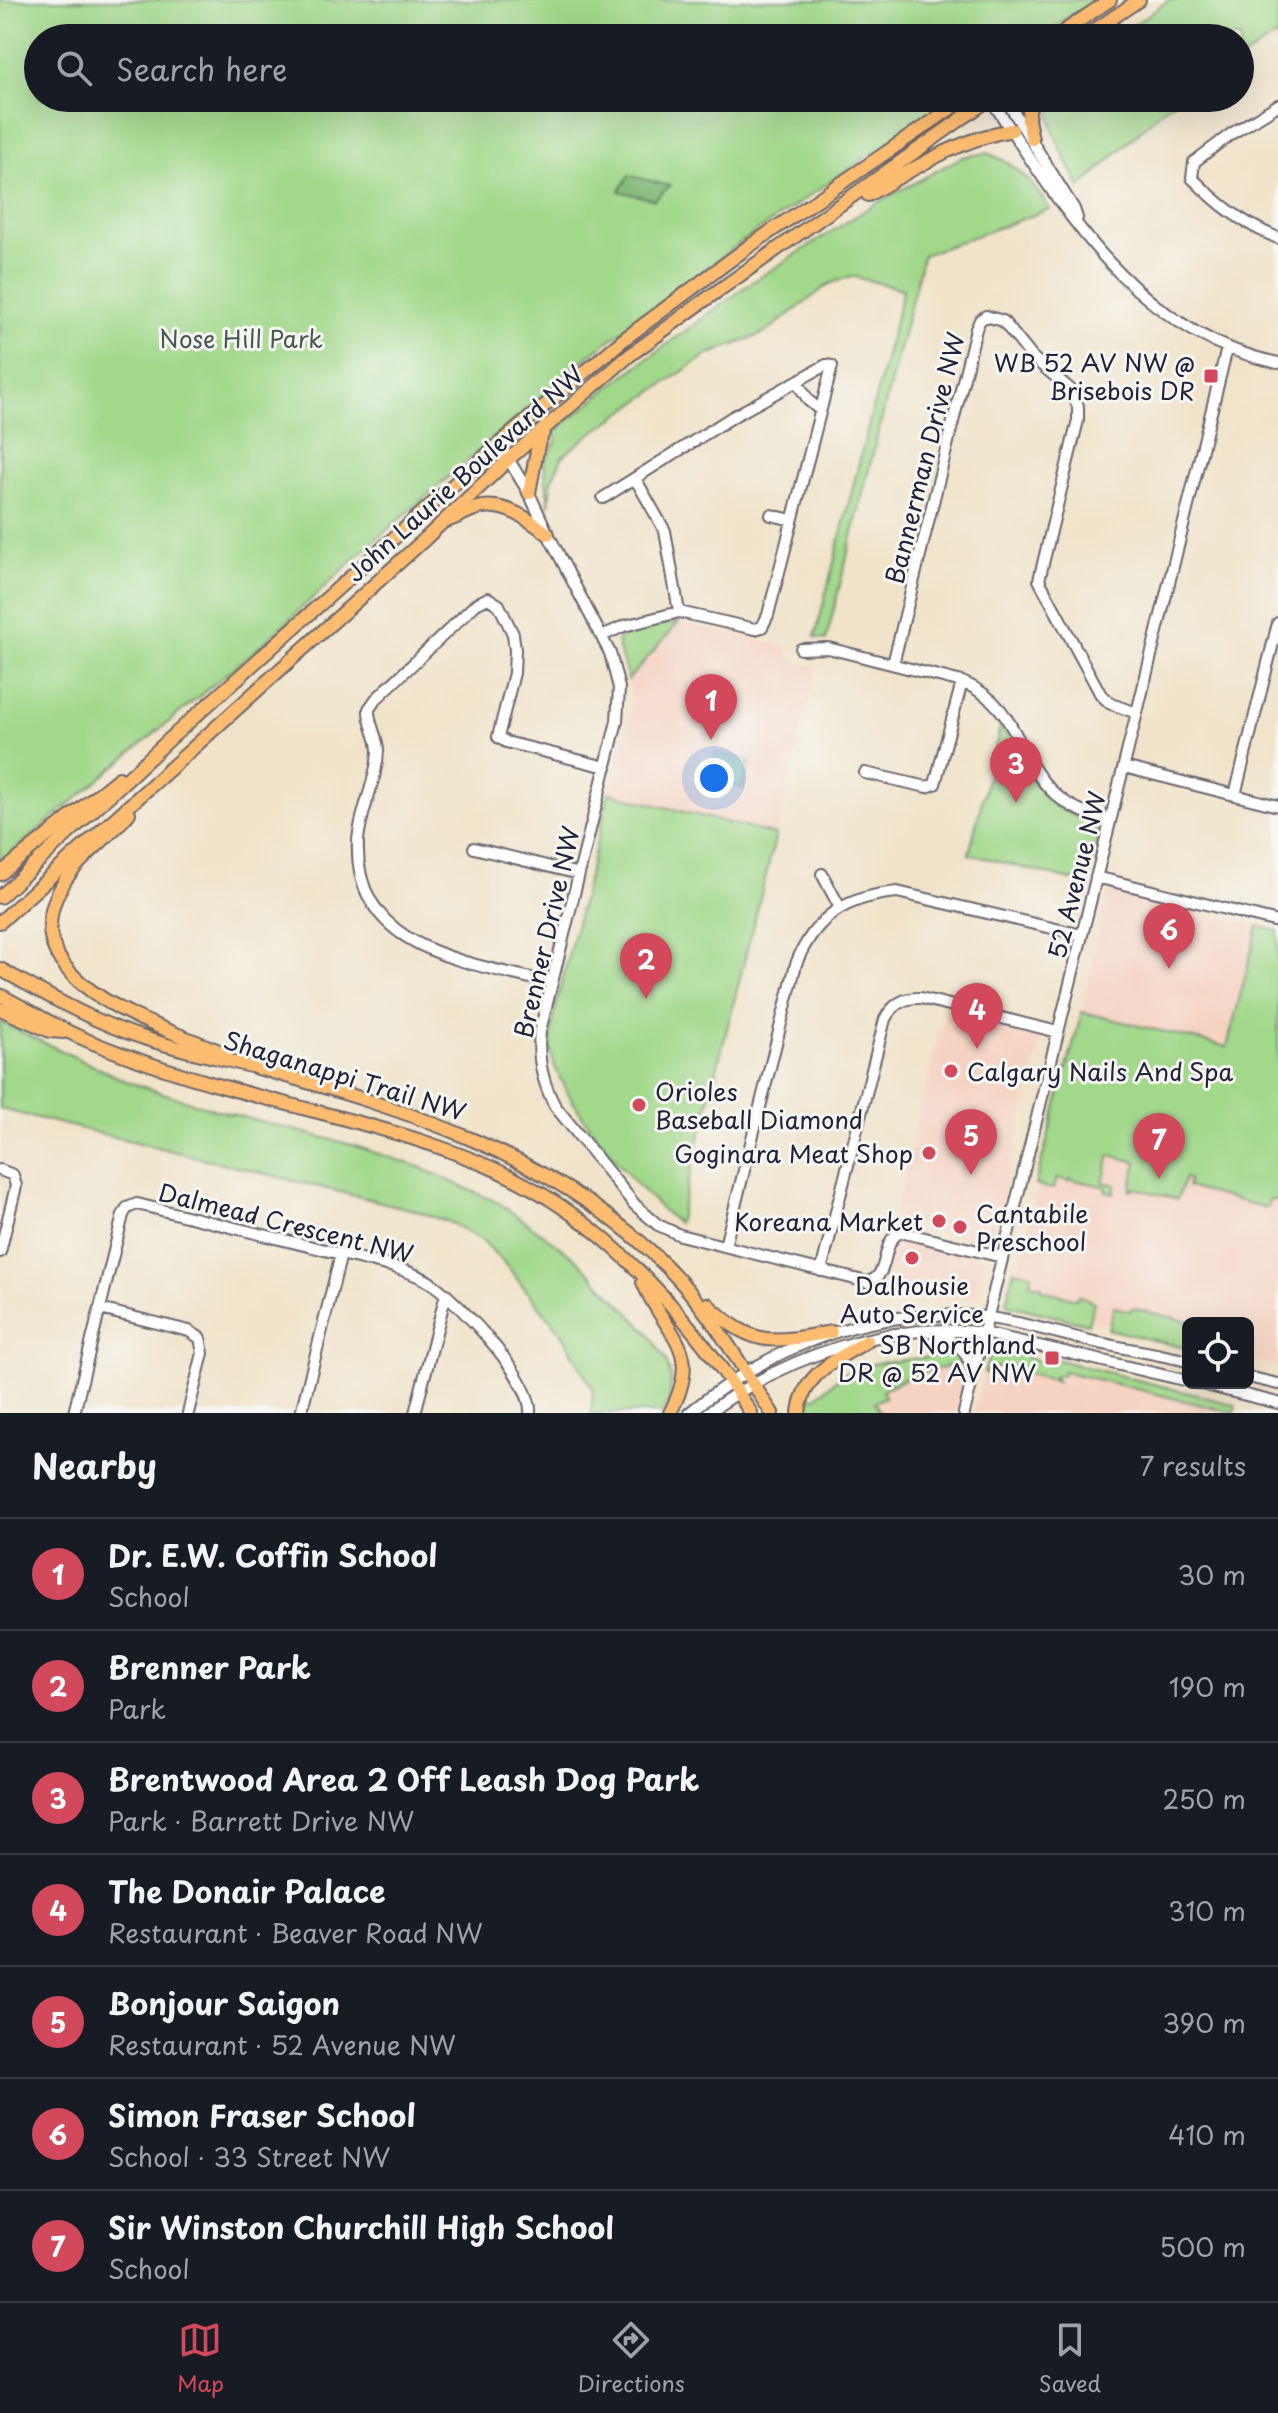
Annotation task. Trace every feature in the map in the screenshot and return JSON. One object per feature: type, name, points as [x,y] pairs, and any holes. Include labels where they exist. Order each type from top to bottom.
[{"type":"main road","points":[[1075,24],[1110,0]]},
{"type":"main road","points":[[1104,24],[1139,0]]},
{"type":"main road","name":"John Laurie Boulevard NW","points":[[0,897],[172,737],[499,444],[623,340],[698,284],[946,112]]},
{"type":"main road","name":"John Laurie Boulevard NW","points":[[0,922],[510,458],[630,355],[971,112]]},
{"type":"main road","points":[[1029,112],[1032,139]]},
{"type":"main road","points":[[823,218],[957,146],[989,134],[1012,130]]},
{"type":"main road","points":[[529,493],[538,445],[545,428]]},
{"type":"main road","points":[[442,521],[455,520],[481,507],[496,507],[532,522],[548,534]]},
{"type":"main road","points":[[0,874],[172,737]]},
{"type":"main road","points":[[148,788],[115,831],[67,876],[50,913],[48,926],[53,953],[64,970],[98,996],[139,1018],[258,1068]]},
{"type":"main road","name":"Shaganappi Trail NW","points":[[0,969],[56,1001],[145,1039],[258,1068],[443,1125],[537,1169],[612,1220],[677,1278],[723,1336],[772,1413]]},
{"type":"main road","name":"Shaganappi Trail NW","points":[[0,995],[71,1033],[167,1069],[438,1146],[477,1161],[555,1203],[599,1235],[638,1271],[704,1346],[751,1413]]},
{"type":"main road","points":[[0,1009],[50,1031],[71,1033]]},
{"type":"main road","points":[[638,1271],[650,1299],[671,1329],[684,1357],[684,1380],[670,1413]]},
{"type":"main road","points":[[677,1278],[731,1326],[754,1337],[780,1341],[831,1332]]},
{"type":"main road","points":[[799,1413],[810,1381],[834,1359],[867,1341]]},
{"type":"street","points":[[1278,105],[1194,162],[1192,178],[1221,206],[1253,228],[1278,238]]},
{"type":"street","points":[[1000,112],[1067,212],[1102,257],[1143,298],[1176,321],[1227,348],[1278,363]]},
{"type":"street","points":[[1014,112],[1074,209],[1078,224]]},
{"type":"street","name":"Bannerman Drive NW","points":[[893,664],[976,329],[986,316],[995,317],[1003,321],[1032,357],[1070,389],[1076,399],[1078,420],[1039,580],[1101,695],[1111,704],[1137,713]]},
{"type":"street","name":"52 Avenue NW","points":[[964,1413],[1227,348]]},
{"type":"street","points":[[602,636],[624,626],[679,612],[755,629],[762,627],[768,615],[832,366],[826,365],[734,416],[603,498]]},
{"type":"street","points":[[797,382],[809,401],[820,410]]},
{"type":"street","name":"Brenner Drive NW","points":[[499,444],[529,493],[602,636],[617,672],[620,702],[540,1031],[539,1054],[543,1077],[555,1106],[635,1205],[647,1216],[680,1235],[867,1282],[875,1281],[882,1271],[890,1241],[901,1232],[1002,1257]]},
{"type":"street","points":[[636,480],[665,531],[679,612]]},
{"type":"street","points":[[771,515],[792,520]]},
{"type":"street","points":[[551,983],[426,949],[398,931],[376,908],[363,881],[358,852],[360,825],[378,751],[369,709],[476,604],[488,598],[499,605],[513,634],[515,650],[514,673],[498,737],[506,742],[606,767]]},
{"type":"street","points":[[1235,795],[1278,623]]},
{"type":"street","points":[[801,649],[819,646],[979,689],[1001,708],[1037,772],[1054,794],[1072,807],[1110,821]]},
{"type":"street","points":[[865,773],[927,787],[935,784],[962,682]]},
{"type":"street","points":[[1124,767],[1278,806]]},
{"type":"street","points":[[474,848],[579,874]]},
{"type":"street","points":[[822,874],[839,906]]},
{"type":"street","points":[[1096,877],[1278,922]]},
{"type":"street","points":[[725,1246],[796,964],[815,929],[839,906],[878,893],[897,892],[1082,935]]},
{"type":"street","points":[[821,1271],[885,1019],[892,1008],[902,1000],[921,998],[1058,1032]]},
{"type":"street","points":[[0,1170],[13,1175],[16,1186],[0,1252]]},
{"type":"street","name":"Dalmead Crescent NW","points":[[74,1413],[123,1215],[132,1205],[140,1205],[419,1276],[446,1294],[504,1357],[529,1398],[530,1413]]},
{"type":"street","points":[[301,1413],[341,1254]]},
{"type":"street","points":[[415,1413],[446,1294]]},
{"type":"street","points":[[100,1309],[189,1331],[200,1338],[203,1353],[188,1413]]},
{"type":"street","points":[[689,1413],[801,1344],[831,1332],[906,1317],[941,1315],[987,1318],[1182,1360]]},
{"type":"street","points":[[750,1378],[819,1353],[867,1341],[951,1330],[984,1333],[1182,1380]]},
{"type":"street","points":[[925,1333],[960,1345],[967,1353],[974,1372]]},
{"type":"street","points":[[1254,1378],[1278,1384]]},
{"type":"street","points":[[708,1413],[735,1387]]},
{"type":"street","points":[[1221,1389],[1278,1403]]},
{"type":"shaded area","points":[[679,622],[787,646],[789,658],[817,667],[776,835],[609,793],[632,704],[628,680]]},
{"type":"shaded area","points":[[1117,890],[1258,926],[1227,1045],[1278,1058],[1278,1367],[1254,1361],[1254,1317],[1182,1317],[1182,1343],[1010,1300],[1082,1012],[1108,892]]},
{"type":"shaded area","points":[[945,1010],[1039,1035],[1041,1041],[991,1243],[986,1245],[894,1218]]},
{"type":"shaded area","points":[[905,1238],[983,1257],[978,1294],[973,1298],[904,1299],[882,1294],[894,1245]]},
{"type":"shaded area","points":[[963,1363],[964,1376],[956,1413],[880,1413],[875,1402],[885,1398],[882,1391],[912,1375]]},
{"type":"shaded area","points":[[999,1367],[1062,1383],[1065,1372],[1235,1413],[974,1413],[984,1372],[990,1374]]},
{"type":"green space","name":"Nose Hill Park","points":[[0,0],[1095,0],[1059,24],[24,24],[24,112],[932,112],[743,241],[591,354],[372,543],[267,640],[0,862]]},
{"type":"green space","points":[[1169,0],[1278,0],[1278,35],[1254,50],[1254,24],[1135,24]]},
{"type":"green space","points":[[1051,112],[1160,112],[1080,188],[1051,119]]},
{"type":"green space","points":[[987,153],[1007,162],[1023,175],[1050,209],[923,255],[826,640],[815,637],[903,289],[851,276],[829,284],[765,333],[707,355],[563,456],[551,481],[549,506],[544,462],[556,442],[555,432],[614,383],[751,283],[875,204],[962,157]]},
{"type":"green space","points":[[629,175],[670,186],[654,200],[619,191]]},
{"type":"green space","points":[[679,622],[628,680],[617,642],[620,637]]},
{"type":"green space","points":[[1000,727],[1012,741],[1046,799],[1096,828],[1098,834],[1087,884],[969,854]]},
{"type":"green space","points":[[716,752],[750,762],[743,788],[709,779]]},
{"type":"green space","points":[[609,793],[776,835],[678,1223],[623,1169],[603,1144],[568,1093],[556,1070],[551,1051],[554,1014]]},
{"type":"green space","points":[[1258,926],[1278,931],[1278,1201],[1270,1199],[1267,1208],[1187,1187],[1189,1180],[1185,1178],[1177,1199],[1135,1188],[1130,1190],[1137,1162],[1110,1155],[1103,1182],[1116,1185],[1114,1193],[1106,1191],[1106,1187],[1070,1179],[1057,1178],[1054,1189],[1035,1185],[1082,1012],[1227,1047]]},
{"type":"green space","points":[[0,1022],[128,1082],[216,1110],[352,1145],[419,1167],[499,1203],[574,1257],[647,1331],[666,1360],[671,1377],[670,1398],[663,1413],[591,1413],[593,1390],[563,1335],[483,1241],[451,1223],[414,1210],[0,1109]]},
{"type":"green space","points":[[1014,1270],[1032,1274],[1030,1284],[1042,1286],[1042,1290],[1077,1299],[1078,1295],[1094,1302],[1088,1324],[1008,1305]]},
{"type":"green space","points":[[1114,1307],[1182,1320],[1182,1347],[1108,1329]]},
{"type":"green space","points":[[1003,1352],[1027,1354],[1027,1358],[1053,1364],[1055,1359],[1236,1405],[1234,1413],[1063,1371],[1062,1376],[1053,1377],[1057,1381],[999,1367],[990,1374],[984,1372],[989,1358]]},
{"type":"green space","points":[[943,1355],[959,1357],[960,1364],[912,1375],[882,1390],[885,1397],[875,1402],[880,1413],[803,1413],[808,1394],[815,1398],[843,1374],[872,1364]]},
{"type":"place","name":"WB 52 AV NW @ Brisebois DR","points":[[1211,376]]},
{"type":"place","name":"Dr. E.W. Coffin School","points":[[711,740]]},
{"type":"place","name":"Brentwood Area 2 Off Leash Dog Park","points":[[1016,803]]},
{"type":"place","name":"Simon Fraser School","points":[[1169,969]]},
{"type":"place","name":"Brenner Park","points":[[646,999]]},
{"type":"place","name":"The Donair Palace","points":[[977,1049]]},
{"type":"place","name":"Calgary Nails And Spa","points":[[951,1071]]},
{"type":"place","name":"Orioles Baseball Diamond","points":[[639,1105]]},
{"type":"place","name":"Goginara Meat Shop","points":[[929,1153]]},
{"type":"place","name":"Bonjour Saigon","points":[[971,1175]]},
{"type":"place","name":"Sir Winston Churchill High School","points":[[1159,1179]]},
{"type":"place","name":"Koreana Market","points":[[939,1221]]},
{"type":"place","name":"Cantabile Preschool","points":[[960,1227]]},
{"type":"place","name":"Dalhousie Auto Service","points":[[912,1258]]},
{"type":"place","name":"SB Northland DR @ 52 AV NW","points":[[1052,1358]]}]
